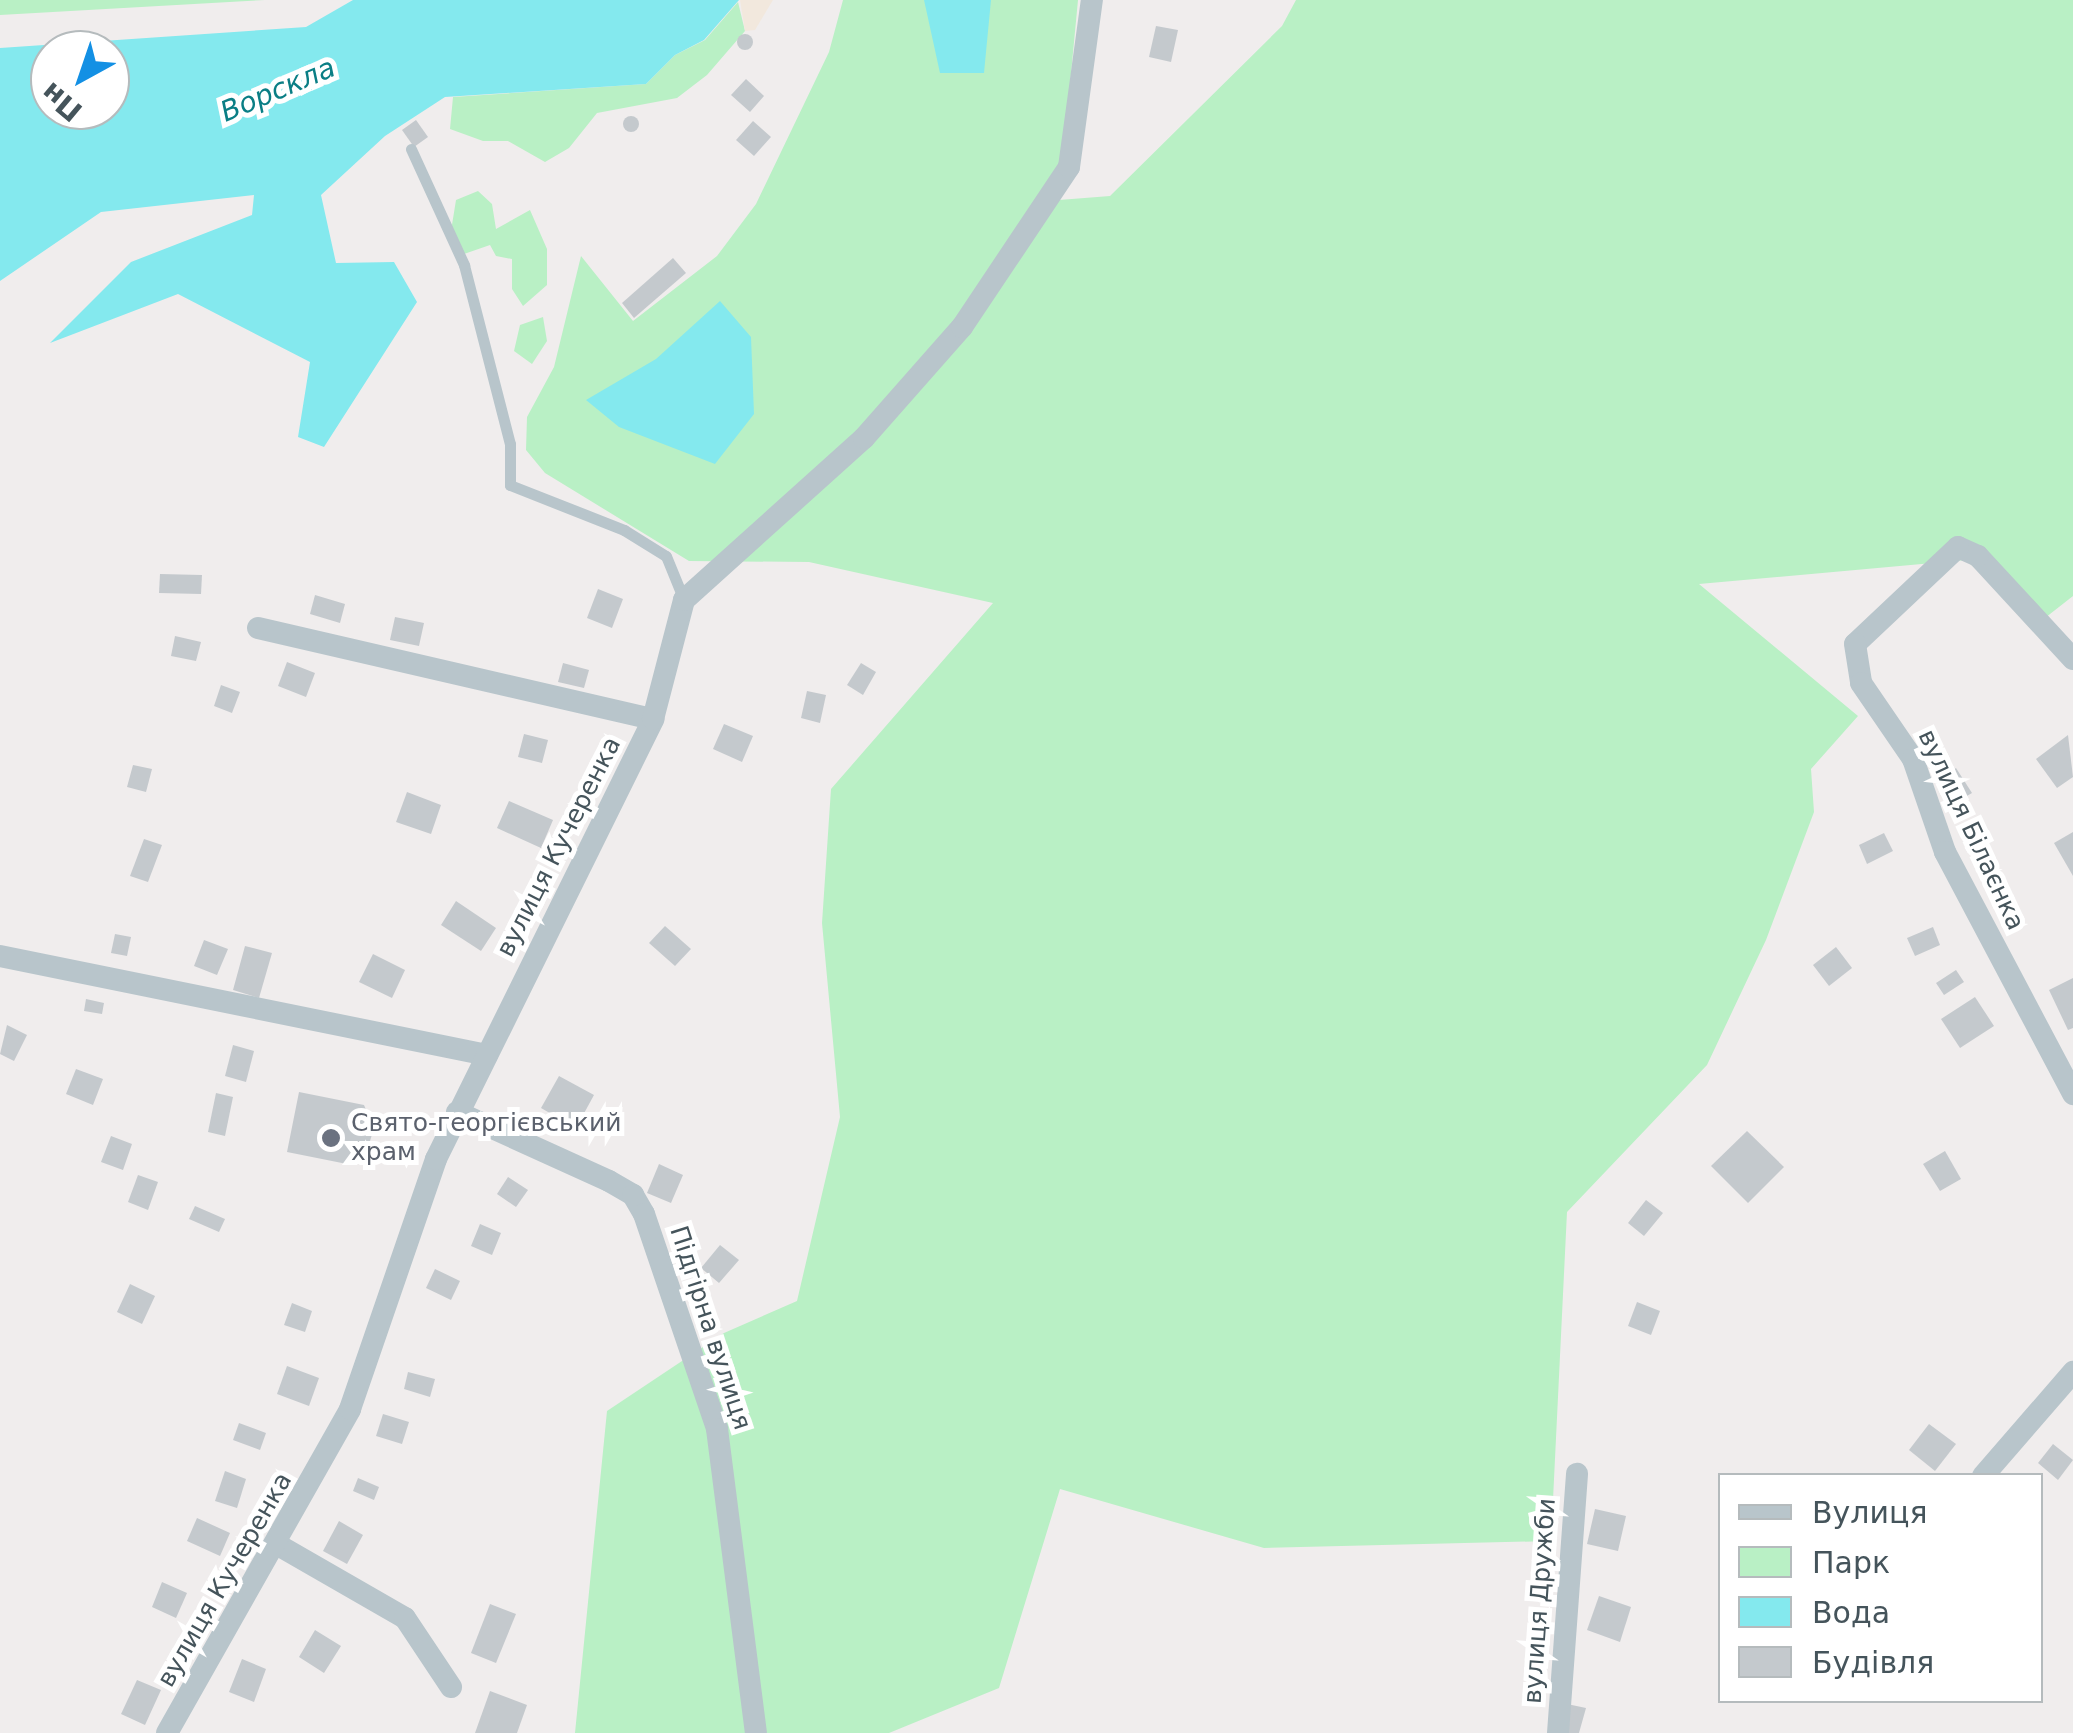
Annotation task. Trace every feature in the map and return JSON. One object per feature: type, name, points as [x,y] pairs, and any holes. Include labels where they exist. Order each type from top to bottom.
[{"type":"street","points":[[684,600],[864,438],[962,327],[1069,168],[1092,0]]},
{"type":"street","name":"вулиця Білаєнка","points":[[2073,659],[1978,556],[1958,547],[1856,644],[1862,682],[1913,760],[1945,852],[2073,1094]]},
{"type":"street","name":"вулиця Кучеренка","points":[[167,1733],[278,1546],[365,1373],[423,1189],[457,1112],[653,719],[684,600]]},
{"type":"street","points":[[258,628],[653,719]]},
{"type":"street","points":[[0,956],[487,1055]]},
{"type":"street","name":"Підгірна вулиця","points":[[457,1112],[609,1181],[633,1195],[644,1214],[717,1429],[756,1733]]},
{"type":"street","points":[[1986,1473],[2073,1372]]},
{"type":"street","name":"вулиця Дружби","points":[[1558,1733],[1576,1474]]},
{"type":"street","points":[[278,1546],[405,1618],[452,1686]]},
{"type":"lane","points":[[411,150],[464,265],[510,444],[510,485],[624,530],[666,556],[684,600]]},
{"type":"green space","points":[[0,0],[265,0],[0,15]]},
{"type":"green space","points":[[843,0],[1078,0],[1059,200],[1110,196],[1282,26],[1296,0],[2073,0],[2073,596],[2036,625],[1966,560],[1699,584],[1858,716],[1811,769],[1814,812],[1766,940],[1707,1065],[1567,1212],[1551,1541],[1264,1548],[1060,1489],[999,1688],[889,1733],[575,1733],[607,1411],[724,1333],[797,1301],[840,1117],[822,923],[831,789],[993,603],[809,562],[689,561],[545,473],[526,450],[527,417],[554,367],[581,256],[633,321],[717,256],[756,204],[829,52]]},
{"type":"green space","points":[[738,2],[745,31],[707,75],[677,98],[597,113],[569,148],[545,162],[508,141],[483,141],[450,129],[453,97],[646,84],[675,55],[705,40]]},
{"type":"green space","points":[[478,191],[492,204],[496,229],[530,210],[547,249],[547,285],[523,306],[512,289],[512,259],[496,256],[490,245],[464,254],[451,231],[456,200]]},
{"type":"green space","points":[[543,317],[547,341],[532,364],[514,351],[520,325]]},
{"type":"sand","points":[[740,0],[773,0],[755,30],[745,31]]},
{"type":"water","name":"Ворскла","points":[[353,0],[739,0],[704,40],[675,55],[646,84],[445,97],[385,136],[321,195],[336,263],[394,262],[417,302],[324,447],[298,437],[310,362],[178,294],[50,343],[131,262],[252,215],[254,195],[101,212],[0,281],[0,48],[30,46],[30,130],[130,130],[130,39],[306,27]]},
{"type":"water","points":[[924,0],[991,0],[984,73],[940,73]]},
{"type":"water","points":[[720,301],[751,337],[754,414],[715,464],[619,427],[586,400],[656,359]]},
{"type":"building","points":[[1156,26],[1178,30],[1171,62],[1149,57]]},
{"type":"building","points":[[745,34],[753,42],[745,50],[737,42]]},
{"type":"building","points":[[746,79],[764,96],[750,112],[731,95]]},
{"type":"building","points":[[631,116],[639,124],[631,132],[623,124]]},
{"type":"building","points":[[416,120],[428,137],[414,147],[402,130]]},
{"type":"building","points":[[753,121],[771,137],[754,156],[736,140]]},
{"type":"building","points":[[673,258],[686,273],[634,318],[622,303]]},
{"type":"building","points":[[160,574],[202,575],[201,594],[159,593]]},
{"type":"building","points":[[598,589],[623,599],[612,628],[587,618]]},
{"type":"building","points":[[315,595],[345,604],[340,623],[310,614]]},
{"type":"building","points":[[395,617],[424,623],[419,646],[390,640]]},
{"type":"building","points":[[175,636],[201,642],[196,661],[171,656]]},
{"type":"building","points":[[287,662],[315,673],[306,697],[278,686]]},
{"type":"building","points":[[563,663],[589,670],[584,688],[558,682]]},
{"type":"building","points":[[861,663],[876,672],[863,695],[847,685]]},
{"type":"building","points":[[221,685],[240,692],[232,713],[214,706]]},
{"type":"building","points":[[807,691],[826,695],[820,723],[801,718]]},
{"type":"building","points":[[724,724],[753,736],[742,762],[713,749]]},
{"type":"building","points":[[524,734],[548,740],[542,763],[518,757]]},
{"type":"building","points":[[2068,735],[2073,777],[2057,788],[2036,759]]},
{"type":"building","points":[[133,765],[152,769],[146,792],[127,787]]},
{"type":"building","points":[[1956,768],[1972,793],[1950,806],[1935,782]]},
{"type":"building","points":[[407,792],[441,805],[431,834],[396,822]]},
{"type":"building","points":[[509,801],[553,820],[541,848],[497,828]]},
{"type":"building","points":[[2073,832],[2073,876],[2054,843]]},
{"type":"building","points":[[1884,833],[1893,851],[1867,864],[1859,845]]},
{"type":"building","points":[[144,839],[162,845],[148,882],[130,876]]},
{"type":"building","points":[[456,901],[496,928],[481,951],[441,925]]},
{"type":"building","points":[[665,926],[691,949],[675,966],[649,943]]},
{"type":"building","points":[[1933,927],[1940,945],[1915,956],[1907,938]]},
{"type":"building","points":[[115,934],[131,937],[127,956],[111,953]]},
{"type":"building","points":[[204,940],[228,949],[217,975],[194,966]]},
{"type":"building","points":[[245,946],[272,953],[259,998],[233,990]]},
{"type":"building","points":[[1836,947],[1852,968],[1829,986],[1813,965]]},
{"type":"building","points":[[373,954],[405,970],[392,998],[359,982]]},
{"type":"building","points":[[1956,970],[1964,982],[1944,995],[1936,983]]},
{"type":"building","points":[[2073,978],[2073,1028],[2068,1030],[2049,990]]},
{"type":"building","points":[[1975,997],[1994,1026],[1960,1048],[1941,1019]]},
{"type":"building","points":[[86,999],[104,1003],[102,1014],[84,1011]]},
{"type":"building","points":[[7,1025],[27,1035],[14,1061],[0,1054]]},
{"type":"building","points":[[233,1045],[254,1051],[246,1082],[225,1076]]},
{"type":"building","points":[[76,1069],[103,1079],[93,1105],[66,1094]]},
{"type":"building","points":[[559,1076],[594,1095],[576,1128],[541,1108]]},
{"type":"building","name":"Свято-георгієвський храм","points":[[299,1092],[364,1105],[374,1128],[366,1154],[353,1157],[352,1165],[287,1152]]},
{"type":"building","points":[[216,1093],[233,1097],[225,1136],[208,1132]]},
{"type":"building","points":[[1747,1131],[1784,1167],[1748,1203],[1711,1166]]},
{"type":"building","points":[[111,1136],[132,1144],[123,1170],[101,1162]]},
{"type":"building","points":[[1945,1151],[1961,1179],[1940,1191],[1923,1164]]},
{"type":"building","points":[[659,1164],[683,1175],[671,1203],[647,1193]]},
{"type":"building","points":[[138,1175],[158,1182],[148,1210],[128,1202]]},
{"type":"building","points":[[508,1177],[528,1190],[516,1207],[497,1194]]},
{"type":"building","points":[[1646,1200],[1663,1213],[1644,1236],[1628,1223]]},
{"type":"building","points":[[195,1206],[225,1219],[219,1232],[189,1219]]},
{"type":"building","points":[[480,1224],[501,1233],[492,1255],[471,1246]]},
{"type":"building","points":[[720,1245],[739,1260],[719,1283],[701,1268]]},
{"type":"building","points":[[435,1269],[460,1281],[451,1300],[426,1288]]},
{"type":"building","points":[[130,1284],[155,1296],[142,1324],[117,1312]]},
{"type":"building","points":[[1637,1302],[1660,1311],[1651,1335],[1628,1326]]},
{"type":"building","points":[[292,1303],[312,1311],[305,1332],[284,1325]]},
{"type":"building","points":[[287,1366],[319,1378],[309,1406],[277,1394]]},
{"type":"building","points":[[408,1372],[435,1379],[430,1397],[404,1389]]},
{"type":"building","points":[[383,1414],[409,1422],[402,1444],[376,1436]]},
{"type":"building","points":[[239,1423],[266,1433],[260,1450],[233,1440]]},
{"type":"building","points":[[1929,1424],[1956,1444],[1935,1471],[1909,1450]]},
{"type":"building","points":[[2053,1444],[2073,1460],[2058,1480],[2038,1463]]},
{"type":"building","points":[[225,1471],[246,1479],[237,1508],[215,1501]]},
{"type":"building","points":[[358,1478],[379,1487],[374,1500],[353,1491]]},
{"type":"building","points":[[1595,1509],[1626,1516],[1618,1551],[1587,1544]]},
{"type":"building","points":[[197,1518],[230,1533],[220,1556],[187,1541]]},
{"type":"building","points":[[339,1521],[363,1535],[347,1564],[323,1551]]},
{"type":"building","points":[[162,1582],[187,1593],[176,1618],[152,1607]]},
{"type":"building","points":[[1599,1596],[1631,1607],[1620,1642],[1587,1630]]},
{"type":"building","points":[[490,1604],[516,1614],[496,1663],[471,1653]]},
{"type":"building","points":[[315,1630],[341,1646],[324,1673],[299,1657]]},
{"type":"building","points":[[242,1659],[266,1669],[254,1702],[229,1692]]},
{"type":"building","points":[[137,1680],[161,1690],[145,1725],[121,1714]]},
{"type":"building","points":[[490,1691],[527,1705],[517,1733],[475,1733]]},
{"type":"building","points":[[1567,1704],[1586,1708],[1579,1733],[1560,1733]]},
{"type":"place","name":"Свято-георгієвський храм","points":[[331,1138]]}]
